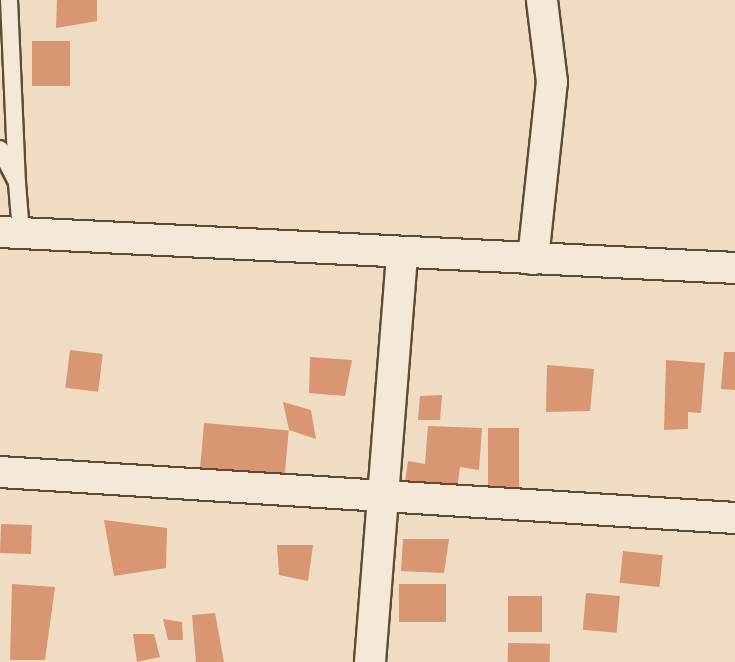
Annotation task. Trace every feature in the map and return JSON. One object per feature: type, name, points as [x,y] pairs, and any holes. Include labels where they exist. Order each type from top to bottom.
[{"type":"street","points":[[533,259],[552,82],[542,0]]},
{"type":"street","points":[[10,233],[735,268]]},
{"type":"street","points":[[370,662],[402,254]]},
{"type":"street","points":[[0,472],[382,492],[735,517]]},
{"type":"lane","points":[[9,0],[17,183],[10,233]]},
{"type":"lane","points":[[0,149],[17,183]]},
{"type":"building","points":[[57,0],[97,0],[97,21],[56,28]]},
{"type":"building","points":[[32,41],[70,41],[70,86],[32,86]]},
{"type":"building","points":[[70,350],[103,354],[98,392],[65,388]]},
{"type":"building","points":[[724,352],[735,352],[735,390],[721,389]]},
{"type":"building","points":[[310,357],[352,360],[345,396],[309,393]]},
{"type":"building","points":[[666,360],[705,363],[701,413],[688,412],[688,429],[664,430]]},
{"type":"building","points":[[547,365],[594,369],[590,411],[546,412]]},
{"type":"building","points":[[442,395],[440,420],[418,420],[420,396]]},
{"type":"building","points":[[283,402],[311,410],[316,439],[289,430]]},
{"type":"building","points":[[204,423],[289,430],[284,483],[199,476]]},
{"type":"building","points":[[428,426],[482,428],[479,470],[460,467],[456,496],[404,489],[408,461],[425,464]]},
{"type":"building","points":[[488,428],[519,428],[519,487],[488,487]]},
{"type":"building","points":[[104,520],[167,528],[166,568],[114,576]]},
{"type":"building","points":[[1,524],[32,525],[31,554],[0,553]]},
{"type":"building","points":[[403,539],[449,539],[444,573],[401,571]]},
{"type":"building","points":[[277,545],[313,545],[308,581],[279,575]]},
{"type":"building","points":[[623,551],[663,555],[659,587],[620,583]]},
{"type":"building","points":[[12,584],[55,587],[45,660],[10,660]]},
{"type":"building","points":[[399,584],[446,584],[446,622],[399,622]]},
{"type":"building","points":[[586,593],[620,596],[617,633],[583,630]]},
{"type":"building","points":[[508,596],[542,596],[542,632],[508,632]]},
{"type":"building","points":[[215,613],[224,662],[196,662],[192,615]]},
{"type":"building","points":[[163,619],[182,622],[183,640],[168,640]]},
{"type":"building","points":[[133,634],[154,634],[160,657],[137,662]]},
{"type":"building","points":[[508,643],[550,644],[550,662],[508,662]]}]
